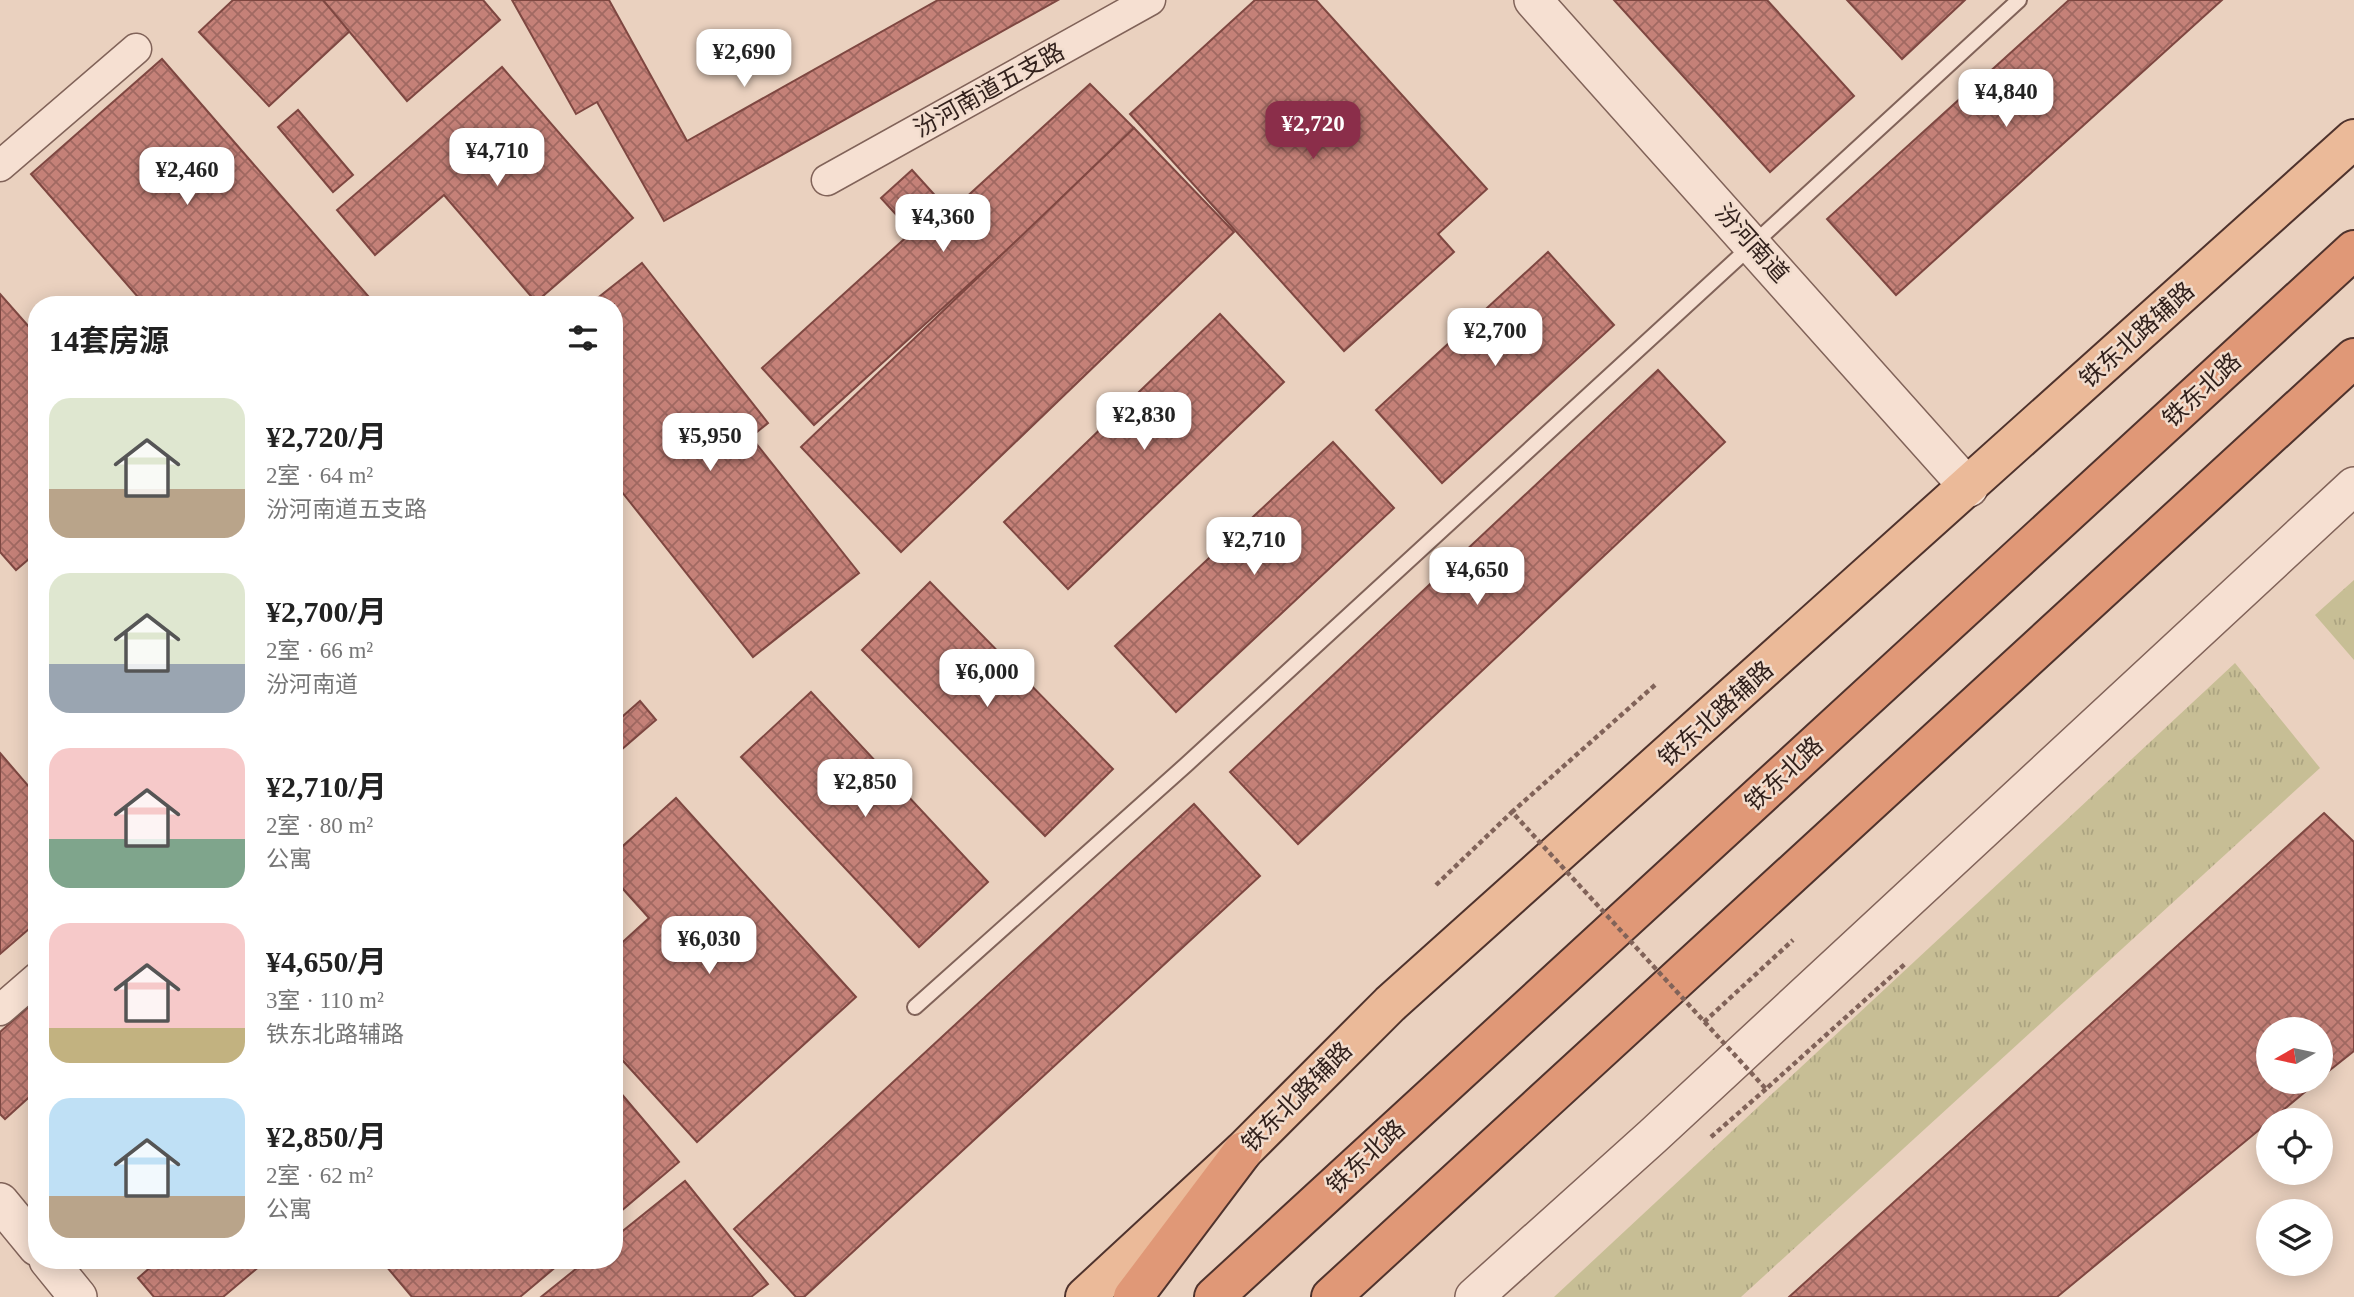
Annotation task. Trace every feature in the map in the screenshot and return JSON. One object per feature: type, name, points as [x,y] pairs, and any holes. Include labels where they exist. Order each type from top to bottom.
[{"type":"highway","name":"铁东北路","points":[[1214,1297],[2354,250]]},
{"type":"highway","points":[[1331,1297],[2354,358]]},
{"type":"highway","points":[[1133,1297],[1243,1151]]},
{"type":"main road","name":"铁东北路辅路","points":[[1085,1297],[1243,1151],[1390,1004],[1969,488],[2354,139]]},
{"type":"street","name":"汾河南道五支路","points":[[827,180],[1150,0]]},
{"type":"street","name":"汾河南道","points":[[1533,0],[1969,488]]},
{"type":"street","points":[[0,166],[136,49]]},
{"type":"street","points":[[1474,1297],[1653,1136],[2354,486]]},
{"type":"street","points":[[0,1010],[28,986]]},
{"type":"street","points":[[0,1202],[28,1236]]},
{"type":"street","points":[[55,1269],[78,1297]]},
{"type":"lane","points":[[915,1007],[1187,764],[2019,0]]},
{"type":"path","points":[[1436,885],[1512,812],[1655,685]]},
{"type":"path","points":[[1512,812],[1766,1089]]},
{"type":"path","points":[[1704,1022],[1793,940]]},
{"type":"path","points":[[1709,1139],[1906,964]]},
{"type":"green space","points":[[2354,580],[2354,660],[2315,615]]},
{"type":"green space","points":[[2235,663],[2320,768],[1741,1297],[1554,1297]]},
{"type":"building","points":[[233,0],[323,0],[351,30],[269,106],[199,32]]},
{"type":"building","points":[[323,0],[483,0],[500,20],[407,101]]},
{"type":"building","points":[[512,0],[609,0],[687,141],[938,0],[1058,0],[664,221],[597,102],[576,114]]},
{"type":"building","points":[[1255,0],[1316,0],[1487,189],[1438,234],[1454,252],[1344,351],[1130,114]]},
{"type":"building","points":[[1614,0],[1767,0],[1854,96],[1770,172]]},
{"type":"building","points":[[1847,0],[1965,0],[1902,59]]},
{"type":"building","points":[[2069,0],[2222,0],[1896,295],[1827,219]]},
{"type":"building","points":[[162,59],[368,296],[137,296],[31,174]]},
{"type":"building","points":[[502,67],[633,218],[543,296],[531,296],[444,195],[375,255],[337,210]]},
{"type":"building","points":[[1090,84],[1134,128],[1118,149],[814,425],[762,368],[912,232],[881,198],[912,170],[950,212]]},
{"type":"building","points":[[298,110],[353,175],[333,192],[278,127]]},
{"type":"building","points":[[1134,128],[1234,232],[901,552],[801,447]]},
{"type":"building","points":[[1548,252],[1614,325],[1442,483],[1376,410]]},
{"type":"building","points":[[642,263],[768,423],[751,437],[859,573],[753,657],[623,493],[623,296],[600,296]]},
{"type":"building","points":[[0,294],[28,326],[28,560],[16,570],[0,552]]},
{"type":"building","points":[[1220,314],[1284,382],[1068,589],[1004,522]]},
{"type":"building","points":[[1658,370],[1725,442],[1298,844],[1230,772]]},
{"type":"building","points":[[1333,442],[1394,508],[1176,712],[1115,646]]},
{"type":"building","points":[[930,582],[1113,769],[1045,836],[862,650]]},
{"type":"building","points":[[811,692],[988,882],[919,947],[741,757]]},
{"type":"building","points":[[640,701],[656,720],[623,748],[623,716]]},
{"type":"building","points":[[0,753],[28,786],[28,930],[0,954]]},
{"type":"building","points":[[676,798],[856,997],[697,1142],[623,1061],[623,942],[649,918],[623,889],[623,846]]},
{"type":"building","points":[[1194,804],[1260,876],[804,1297],[796,1297],[734,1229]]},
{"type":"building","points":[[2324,813],[2354,842],[2354,1051],[2333,1068],[2333,1017],[2256,1017],[2256,1094],[2302,1094],[2286,1108],[2256,1108],[2256,1132],[2057,1297],[1789,1297]]},
{"type":"building","points":[[28,1007],[28,1098],[5,1119],[0,1114],[0,1032]]},
{"type":"building","points":[[623,1096],[679,1162],[623,1209]]},
{"type":"building","points":[[685,1181],[768,1284],[751,1297],[541,1297],[576,1269],[623,1269],[623,1231]]},
{"type":"building","points":[[148,1269],[256,1269],[223,1297],[154,1297],[138,1278]]},
{"type":"building","points":[[389,1269],[553,1269],[520,1297],[412,1297]]}]
